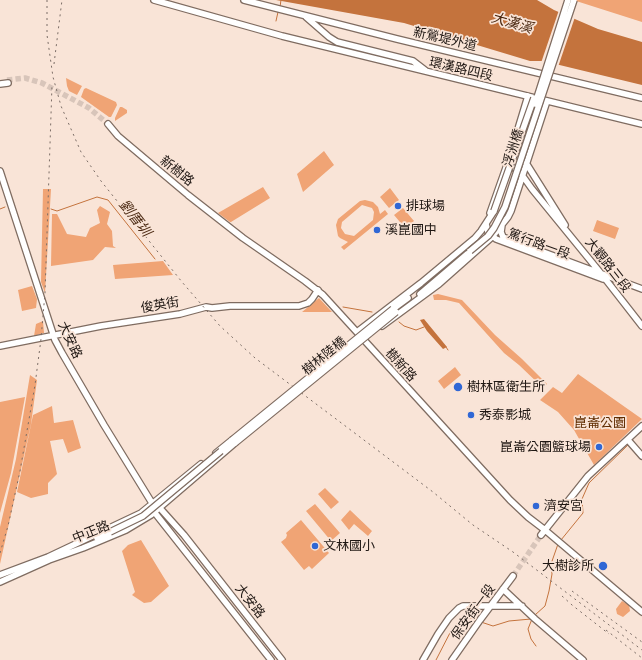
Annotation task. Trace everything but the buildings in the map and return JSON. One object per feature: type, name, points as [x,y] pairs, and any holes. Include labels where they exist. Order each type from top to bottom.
[{"type":"street","name":"環漢路四段","points":[[154,0],[275,35],[642,124]]},
{"type":"street","name":"新鶯堤外道","points":[[244,0],[642,98]]},
{"type":"street","name":"浮洲橋","points":[[427,285],[488,236],[500,218],[505,207],[544,83],[568,0]]},
{"type":"street","name":"浮洲橋","points":[[544,83],[574,0]]},
{"type":"street","points":[[304,16],[337,42],[413,62],[428,72]]},
{"type":"street","points":[[0,80],[8,81],[0,84]]},
{"type":"street","points":[[427,285],[475,238],[494,211],[529,108],[544,83]]},
{"type":"street","name":"篤行路一段","points":[[544,83],[544,100],[502,223],[501,232],[503,237],[603,276]]},
{"type":"street","points":[[481,231],[491,210],[508,162],[528,96]]},
{"type":"street","points":[[365,340],[445,279],[492,237],[512,211],[522,175],[547,101]]},
{"type":"street","points":[[521,123],[522,120],[536,123],[538,127]]},
{"type":"street","name":"新樹路","points":[[107,125],[154,168],[230,228]]},
{"type":"street","name":"大觀路三段","points":[[508,162],[522,175],[532,189],[550,206]]},
{"type":"street","name":"大觀路三段","points":[[526,163],[550,206],[571,236],[642,326]]},
{"type":"street","name":"大安路","points":[[0,171],[54,335],[94,409],[152,503],[155,513],[271,660]]},
{"type":"street","name":"篤行路一段","points":[[486,224],[488,232],[492,237],[498,240],[642,293]]},
{"type":"street","name":"樹新路","points":[[230,228],[318,290],[510,500],[528,517],[642,612]]},
{"type":"street","points":[[357,332],[421,283],[475,238]]},
{"type":"street","points":[[603,276],[642,289]]},
{"type":"street","points":[[427,285],[445,279]]},
{"type":"street","name":"樹林陸橋","points":[[169,490],[233,441],[427,285]]},
{"type":"street","name":"俊英街","points":[[0,346],[54,335],[180,314],[206,307],[299,306],[308,303],[318,290]]},
{"type":"street","points":[[541,535],[588,476],[642,426]]},
{"type":"street","points":[[628,440],[642,456]]},
{"type":"street","name":"樹林陸橋","points":[[48,558],[110,532],[143,516],[233,441]]},
{"type":"street","name":"樹林陸橋","points":[[183,489],[233,441]]},
{"type":"street","name":"中正路","points":[[0,575],[48,558],[83,548],[126,530],[155,513],[183,489]]},
{"type":"street","name":"中正路","points":[[0,582],[140,513],[169,490]]},
{"type":"street","name":"大安路","points":[[152,503],[161,507],[282,660]]},
{"type":"street","name":"保安街一段","points":[[452,660],[513,576]]},
{"type":"street","points":[[503,589],[583,660]]},
{"type":"street","points":[[424,660],[438,634],[454,612],[463,606],[522,606]]},
{"type":"green space","points":[[573,0],[642,0],[642,22]]},
{"type":"green space","points":[[66,78],[82,86],[77,95],[69,91]]},
{"type":"green space","points":[[86,88],[116,102],[117,105],[111,117],[81,97],[84,89]]},
{"type":"green space","points":[[120,107],[127,110],[127,113],[115,121],[115,118]]},
{"type":"green space","points":[[324,151],[334,165],[303,192],[297,174]]},
{"type":"green space","points":[[263,187],[270,198],[231,222],[218,213]]},
{"type":"green space","points":[[390,188],[399,200],[389,208],[380,197]]},
{"type":"green space","points":[[43,189],[51,189],[45,293],[41,282]]},
{"type":"green space","points":[[365,200],[373,202],[378,207],[380,214],[385,210],[388,214],[344,250],[341,247],[348,242],[338,236],[336,225],[338,219],[360,201]],"holes":[[[362,205],[372,208],[374,212],[373,220],[354,236],[345,234],[341,228],[342,222]]]},
{"type":"green space","points":[[100,206],[110,212],[107,224],[112,231],[113,246],[116,248],[105,247],[93,260],[51,266],[52,214],[57,214],[67,234],[86,237],[90,228],[100,223],[97,210]]},
{"type":"green space","points":[[403,208],[414,221],[405,228],[394,215]]},
{"type":"green space","points":[[597,220],[619,228],[615,239],[593,231]]},
{"type":"green space","points":[[163,261],[173,275],[115,279],[113,265]]},
{"type":"green space","points":[[32,286],[37,299],[36,308],[22,311],[18,290]]},
{"type":"green space","points":[[438,294],[462,300],[495,335],[547,384],[543,388],[504,353],[459,303],[446,300],[434,300],[433,295]]},
{"type":"green space","points":[[319,298],[332,312],[302,312]]},
{"type":"green space","points":[[43,321],[44,333],[34,336],[36,324]]},
{"type":"green space","points":[[455,367],[461,375],[444,389],[438,381]]},
{"type":"green space","name":"崑崙公園","points":[[578,374],[642,419],[594,465],[574,430],[558,412],[540,400],[553,387],[562,393]]},
{"type":"green space","points":[[30,375],[37,380],[31,424],[0,564],[0,527],[16,459]]},
{"type":"green space","points":[[25,397],[11,473],[0,513],[0,402]]},
{"type":"green space","points":[[52,406],[54,423],[73,420],[81,448],[68,453],[63,439],[50,441],[57,474],[48,483],[48,494],[31,498],[17,492],[33,415]]},
{"type":"green space","points":[[325,488],[339,502],[331,509],[318,494]]},
{"type":"green space","points":[[315,504],[340,533],[331,541],[306,511]]},
{"type":"green space","points":[[350,510],[372,531],[368,536],[354,524],[349,530],[341,520]]},
{"type":"green space","points":[[301,520],[329,553],[312,569],[309,566],[304,570],[281,542],[286,538],[286,533]]},
{"type":"green space","points":[[141,540],[169,586],[151,602],[144,603],[132,595],[135,592],[122,551],[128,545]]},
{"type":"green space","points":[[622,601],[629,605],[630,611],[623,617],[617,614],[616,609]]},
{"type":"water","name":"大漢溪","points":[[276,0],[537,0],[554,10],[598,29],[642,42],[642,85],[543,61],[530,61],[404,23]]},
{"type":"water","points":[[424,319],[447,347],[443,349],[427,331],[420,320]]},
{"type":"pier","points":[[559,10],[575,17],[558,67],[541,63]]},
{"type":"waterway","points":[[280,7],[281,0]]},
{"type":"waterway","points":[[276,21],[278,12]]},
{"type":"waterway","name":"劉厝圳","points":[[51,209],[57,211],[97,197],[108,200],[155,259]]},
{"type":"waterway","name":"劉厝圳","points":[[0,209],[5,207]]},
{"type":"waterway","points":[[343,307],[372,312]]},
{"type":"waterway","points":[[399,322],[404,326],[416,330],[424,327]]},
{"type":"waterway","points":[[561,540],[583,513],[582,499],[589,483],[629,444]]},
{"type":"waterway","points":[[535,615],[545,606],[552,574],[551,564],[558,544]]},
{"type":"waterway","points":[[436,660],[453,627],[462,618],[466,617],[476,620]]},
{"type":"waterway","points":[[481,622],[493,626],[509,621],[531,619]]},
{"type":"waterway","points":[[532,619],[528,629],[531,639],[536,646]]},
{"type":"tunnel","points":[[7,80],[25,78],[42,83],[89,108],[108,124]]},
{"type":"tunnel","points":[[513,576],[541,535]]},
{"type":"railway","points":[[47,0],[47,35],[53,77],[61,106],[81,152],[101,181],[182,282],[220,326],[255,358],[433,492],[473,525],[513,552],[642,650]]},
{"type":"railway","points":[[54,64],[62,0]]},
{"type":"railway","points":[[0,553],[8,526],[20,471],[35,385],[41,339],[45,293],[52,85]]},
{"type":"railway","points":[[572,591],[642,642]]},
{"type":"railway","points":[[562,596],[609,634]]},
{"type":"railway","points":[[606,630],[642,658]]},
{"type":"place","name":"排球場","points":[[398,206]]},
{"type":"place","name":"溪崑國中","points":[[377,230]]},
{"type":"place","name":"樹林區衛生所","points":[[458,387]]},
{"type":"place","name":"秀泰影城","points":[[471,415]]},
{"type":"place","name":"崑崙公園籃球場","points":[[599,447]]},
{"type":"place","name":"濟安宮","points":[[536,506]]},
{"type":"place","name":"文林國小","points":[[315,546]]},
{"type":"place","name":"大樹診所","points":[[603,566]]}]
